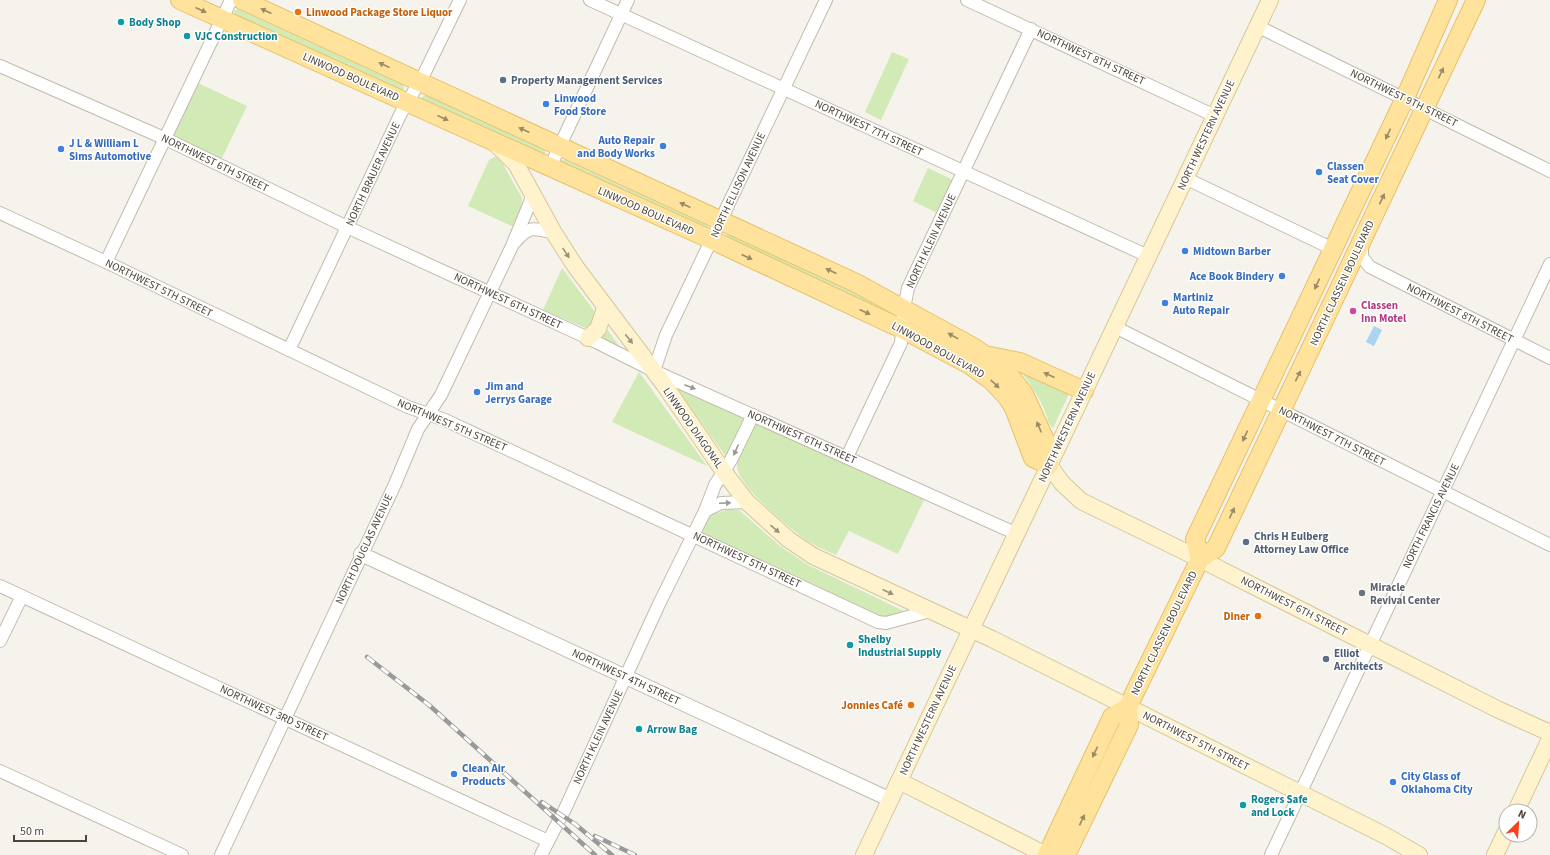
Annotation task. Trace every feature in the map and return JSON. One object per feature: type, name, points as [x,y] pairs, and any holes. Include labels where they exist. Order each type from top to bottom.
[{"type":"main road","name":"LINWOOD BOULEVARD","points":[[180,0],[712,240],[902,329],[970,365],[992,381],[1004,394],[1014,408],[1033,458],[1049,465]]},
{"type":"main road","name":"LINWOOD BOULEVARD","points":[[242,0],[856,283],[904,308],[987,355],[1003,367],[1024,394],[1044,440],[1049,465]]},
{"type":"main road","name":"NORTH WESTERN AVENUE","points":[[864,855],[1270,0]]},
{"type":"main road","name":"NORTH CLASSEN BOULEVARD","points":[[1200,559],[1195,539],[1262,401],[1404,98],[1448,0]]},
{"type":"main road","name":"NORTH CLASSEN BOULEVARD","points":[[1066,855],[1129,725],[1128,707],[1200,559],[1216,548],[1476,0]]},
{"type":"main road","name":"LINWOOD DIAGONAL","points":[[492,141],[516,164],[554,233],[605,308],[654,372],[724,472],[747,502],[788,539],[813,556],[972,630]]},
{"type":"main road","points":[[588,338],[598,329],[605,308]]},
{"type":"main road","points":[[987,355],[1020,362],[1084,391]]},
{"type":"main road","name":"NORTHWEST 6TH STREET","points":[[1049,465],[1062,483],[1081,501],[1200,559],[1497,709],[1550,733]]},
{"type":"main road","name":"NORTHWEST 5TH STREET","points":[[972,630],[1386,836],[1419,855]]},
{"type":"main road","name":"NORTH CLASSEN BOULEVARD","points":[[1047,855],[1112,717],[1128,707]]},
{"type":"main road","points":[[1520,803],[1550,739]]},
{"type":"main road","points":[[899,781],[1047,855]]},
{"type":"main road","points":[[1495,855],[1501,843]]},
{"type":"street","points":[[106,262],[231,0]]},
{"type":"street","name":"NORTH BRAUER AVENUE","points":[[289,350],[408,102],[420,82],[460,0]]},
{"type":"street","name":"NORTHWEST 7TH STREET","points":[[590,0],[1148,256]]},
{"type":"street","points":[[550,167],[628,0]]},
{"type":"street","name":"NORTH ELLISON AVENUE","points":[[654,372],[666,335],[782,89],[826,0]]},
{"type":"street","name":"NORTHWEST 8TH STREET","points":[[967,0],[986,4],[1031,29],[1215,116]]},
{"type":"street","name":"NORTHWEST 9TH STREET","points":[[1257,26],[1550,171]]},
{"type":"street","name":"NORTH KLEIN AVENUE","points":[[847,457],[901,343],[904,308],[908,288],[1031,29]]},
{"type":"street","name":"NORTHWEST 6TH STREET","points":[[0,66],[166,139],[347,227],[588,338],[654,372],[1017,534]]},
{"type":"street","points":[[1185,178],[1333,249]]},
{"type":"street","name":"NORTH DOUGLAS AVENUE","points":[[221,855],[395,484],[418,429],[441,395],[512,246],[533,195]]},
{"type":"street","name":"NORTHWEST 5TH STREET","points":[[0,213],[106,262],[408,407],[449,422],[878,622],[886,623],[930,611]]},
{"type":"street","name":"NORTH DOUGLAS AVENUE","points":[[512,246],[529,229],[534,228],[554,233]]},
{"type":"street","points":[[1362,241],[1362,257],[1370,267]]},
{"type":"street","name":"NORTH FRANCIS AVENUE","points":[[1271,855],[1550,264]]},
{"type":"street","points":[[1347,272],[1357,268],[1370,267]]},
{"type":"street","name":"NORTHWEST 8TH STREET","points":[[1370,267],[1550,358]]},
{"type":"street","name":"NORTHWEST 7TH STREET","points":[[1115,327],[1550,545]]},
{"type":"street","name":"NORTH KLEIN AVENUE","points":[[541,855],[565,809],[694,535],[713,490],[724,472],[753,415]]},
{"type":"street","points":[[705,511],[721,503],[747,502]]},
{"type":"street","name":"NORTHWEST 4TH STREET","points":[[361,554],[890,800]]},
{"type":"street","name":"NORTHWEST 3RD STREET","points":[[0,586],[548,841]]},
{"type":"street","points":[[0,641],[22,596]]},
{"type":"street","points":[[0,771],[182,855]]},
{"type":"green space","points":[[237,9],[403,85],[404,89],[400,91],[236,15],[234,11]]},
{"type":"green space","points":[[892,52],[909,59],[881,120],[865,112]]},
{"type":"green space","points":[[198,83],[247,106],[220,162],[172,138]]},
{"type":"green space","points":[[426,95],[545,150],[545,155],[422,101],[422,97]]},
{"type":"green space","points":[[498,155],[522,198],[521,210],[514,227],[468,206],[489,160]]},
{"type":"green space","points":[[565,160],[707,225],[709,230],[560,162]]},
{"type":"green space","points":[[928,168],[953,180],[937,213],[913,201]]},
{"type":"green space","points":[[728,234],[853,292],[893,315],[723,237]]},
{"type":"green space","points":[[562,268],[595,312],[597,320],[588,329],[543,310]]},
{"type":"green space","points":[[606,328],[622,350],[621,351],[600,336]]},
{"type":"green space","points":[[1017,367],[1069,394],[1053,428],[1050,425],[1035,392]]},
{"type":"green space","points":[[639,372],[707,466],[612,422]]},
{"type":"green space","points":[[677,389],[745,417],[727,458]]},
{"type":"green space","points":[[756,423],[924,500],[898,554],[849,531],[836,555],[811,543],[780,519],[745,484],[739,473],[737,465],[742,450]]},
{"type":"green space","points":[[728,509],[739,510],[780,546],[808,565],[906,612],[885,619],[702,534],[702,531],[710,516]]},
{"type":"water","points":[[1374,326],[1382,330],[1374,346],[1366,342]]},
{"type":"railway","points":[[367,657],[429,705],[595,855]]},
{"type":"railway","points":[[542,802],[575,824],[612,855]]},
{"type":"railway","points":[[595,836],[635,855]]},
{"type":"place","name":"Linwood Package Store Liquor","points":[[298,12]]},
{"type":"place","name":"Body Shop","points":[[121,22]]},
{"type":"place","name":"VJC Construction","points":[[187,36]]},
{"type":"place","name":"Property Management Services","points":[[503,80]]},
{"type":"place","name":"Linwood Food Store","points":[[546,104]]},
{"type":"place","name":"Auto Repair and Body Works","points":[[663,146]]},
{"type":"place","name":"J L & William L Sims Automotive","points":[[61,149]]},
{"type":"place","name":"Classen Seat Cover","points":[[1319,172]]},
{"type":"place","name":"Midtown Barber","points":[[1185,251]]},
{"type":"place","name":"Ace Book Bindery","points":[[1282,276]]},
{"type":"place","name":"Martiniz Auto Repair","points":[[1165,303]]},
{"type":"place","name":"Classen Inn Motel","points":[[1353,311]]},
{"type":"place","name":"Jim and Jerrys Garage","points":[[477,392]]},
{"type":"place","name":"Chris H Eulberg Attorney Law Office","points":[[1246,542]]},
{"type":"place","name":"Miracle Revival Center","points":[[1362,593]]},
{"type":"place","name":"Diner","points":[[1258,616]]},
{"type":"place","name":"Shelby Industrial Supply","points":[[850,645]]},
{"type":"place","name":"Elliot Architects","points":[[1326,659]]},
{"type":"place","name":"Jonnies Café","points":[[911,705]]},
{"type":"place","name":"Arrow Bag","points":[[639,729]]},
{"type":"place","name":"Clean Air Products","points":[[454,774]]},
{"type":"place","name":"City Glass of Oklahoma City","points":[[1393,782]]},
{"type":"place","name":"Rogers Safe and Lock","points":[[1243,805]]}]
